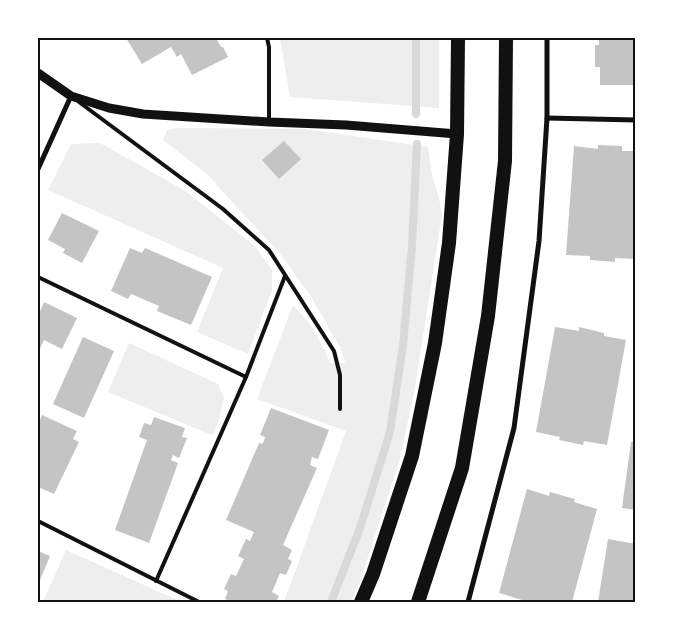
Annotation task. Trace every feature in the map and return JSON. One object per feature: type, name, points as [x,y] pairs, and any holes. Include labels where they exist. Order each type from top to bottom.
[{"type":"highway","points":[[361,602],[373,574],[412,456],[435,343],[448,252],[457,134],[458,38]]},
{"type":"highway","points":[[418,602],[462,468],[488,316],[505,161],[506,38]]},
{"type":"street","points":[[468,602],[514,428],[538,241],[547,118],[547,38]]},
{"type":"street","points":[[38,73],[71,96],[109,108],[143,114],[346,125],[457,134]]},
{"type":"street","points":[[38,170],[71,96]]},
{"type":"street","points":[[547,118],[636,120]]},
{"type":"lane","points":[[266,38],[270,47],[270,122]]},
{"type":"lane","points":[[71,96],[222,209],[269,250],[334,351],[340,375],[340,409]]},
{"type":"lane","points":[[156,581],[246,377],[285,276]]},
{"type":"lane","points":[[38,277],[246,377]]},
{"type":"lane","points":[[38,522],[200,602]]},
{"type":"shaded area","points":[[280,38],[439,38],[439,108],[290,97]]},
{"type":"shaded area","points":[[179,128],[306,129],[428,147],[432,175],[442,215],[414,393],[399,462],[360,582],[351,602],[284,602],[346,431],[257,399],[293,305],[310,324],[330,363],[345,363],[342,351],[312,298],[278,251],[207,174],[163,140],[167,130]]},
{"type":"shaded area","points":[[100,143],[184,190],[255,246],[272,270],[272,290],[248,354],[197,332],[223,268],[48,190],[71,144]]},
{"type":"shaded area","points":[[129,343],[218,384],[224,398],[218,422],[212,435],[108,392]]},
{"type":"shaded area","points":[[66,550],[182,602],[43,602]]},
{"type":"building","points":[[126,38],[216,38],[228,57],[192,75],[181,54],[177,57],[171,47],[142,64]]},
{"type":"building","points":[[599,38],[636,38],[636,85],[600,85],[600,67],[595,67],[595,45],[599,45]]},
{"type":"building","points":[[284,141],[301,159],[279,179],[262,160]]},
{"type":"building","points":[[598,145],[622,146],[622,151],[636,151],[636,259],[615,258],[615,262],[590,260],[590,256],[566,255],[574,146],[598,149]]},
{"type":"building","points":[[62,213],[99,231],[82,263],[63,253],[65,249],[48,240]]},
{"type":"building","points":[[130,248],[142,253],[145,248],[212,277],[191,325],[157,311],[159,306],[131,294],[128,299],[111,291]]},
{"type":"building","points":[[44,302],[77,318],[62,349],[44,340],[38,353],[38,316]]},
{"type":"building","points":[[555,327],[579,331],[579,327],[604,333],[604,336],[626,340],[607,445],[584,441],[583,445],[559,440],[560,437],[536,432]]},
{"type":"building","points":[[83,337],[114,351],[84,418],[53,404]]},
{"type":"building","points":[[271,408],[329,430],[318,459],[312,457],[310,465],[317,468],[283,545],[292,550],[288,559],[292,561],[286,575],[280,573],[272,592],[279,596],[276,602],[232,602],[225,599],[228,591],[224,589],[231,574],[236,576],[244,559],[238,556],[246,539],[250,541],[254,532],[226,520],[259,443],[262,444],[264,441],[265,437],[260,435]]},
{"type":"building","points":[[42,415],[77,431],[73,439],[79,442],[54,494],[38,487],[38,425]]},
{"type":"building","points":[[154,417],[185,428],[182,437],[187,438],[179,458],[173,455],[171,460],[178,463],[149,543],[115,530],[147,440],[139,437],[144,423],[151,425]]},
{"type":"building","points":[[631,442],[636,442],[636,510],[622,508]]},
{"type":"building","points":[[527,489],[549,496],[550,492],[575,499],[574,502],[597,509],[572,602],[522,602],[522,600],[499,593]]},
{"type":"building","points":[[608,539],[636,544],[636,602],[598,602]]},
{"type":"building","points":[[38,551],[50,556],[38,585]]},
{"type":"waterway","points":[[416,38],[416,114]]},
{"type":"waterway","points":[[331,602],[360,528],[390,432],[403,345],[412,246],[417,144]]}]
